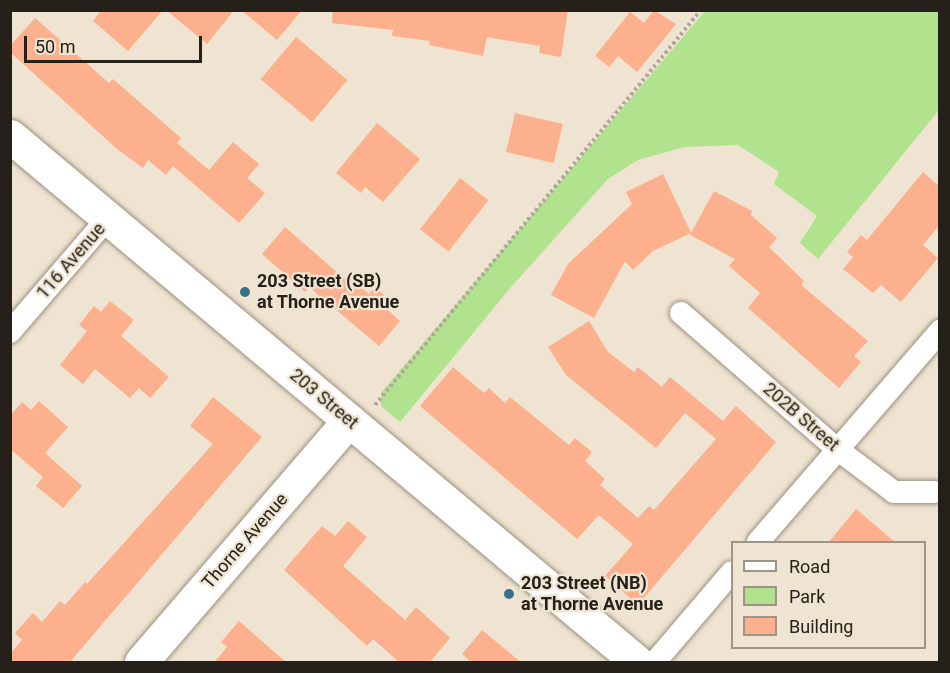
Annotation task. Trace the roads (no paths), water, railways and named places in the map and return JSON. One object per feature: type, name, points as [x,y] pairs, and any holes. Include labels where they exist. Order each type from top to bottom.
[{"type":"main road","name":"203 Street","points":[[10,136],[108,218],[361,413],[637,663]]},
{"type":"main road","name":"Thorne Avenue","points":[[141,663],[361,413]]},
{"type":"street","name":"116 Avenue","points":[[10,332],[108,218]]},
{"type":"street","name":"202B Street","points":[[681,313],[837,449],[894,492],[934,492]]},
{"type":"street","points":[[760,541],[939,331]]},
{"type":"street","points":[[655,663],[731,573]]},
{"type":"place","name":"203 Street (SB) at Thorne Avenue","points":[[245,292]]},
{"type":"place","name":"203 Street (NB) at Thorne Avenue","points":[[509,594]]}]
